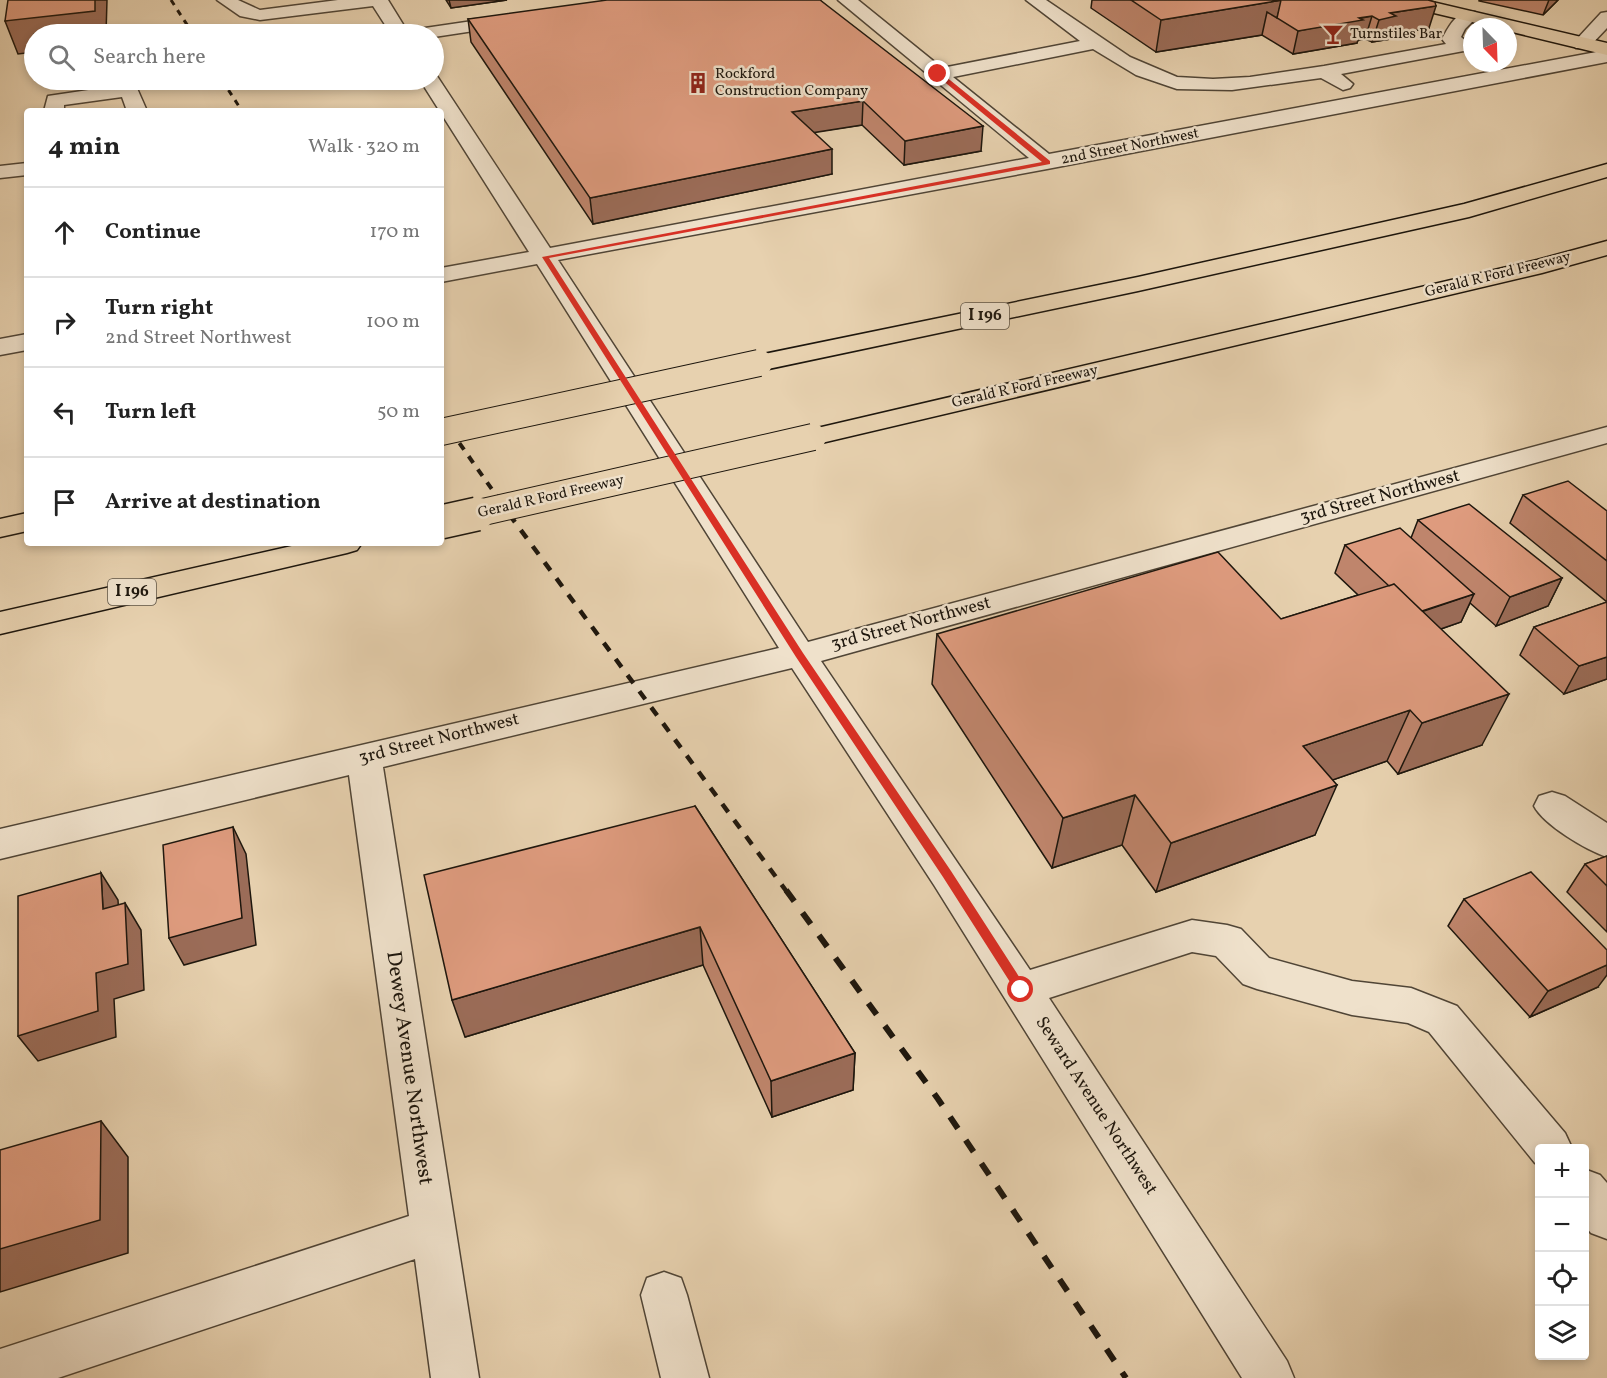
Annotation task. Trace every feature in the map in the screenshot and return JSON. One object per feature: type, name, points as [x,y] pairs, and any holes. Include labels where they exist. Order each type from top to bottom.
[{"type":"main road","points":[[1402,0],[1607,49]]},
{"type":"main road","name":"I 196","points":[[444,431],[1138,284],[1470,210],[1607,170]]},
{"type":"main road","name":"Gerald R Ford Freeway","points":[[444,521],[1542,266],[1607,248]]},
{"type":"main road","points":[[0,528],[24,523]]},
{"type":"main road","name":"I 196","points":[[0,623],[334,546]]},
{"type":"street","points":[[226,0],[246,12],[260,15],[300,5],[378,0],[394,24]]},
{"type":"street","points":[[847,0],[1047,163]]},
{"type":"street","points":[[1035,0],[1139,70],[1178,83],[1225,85],[1324,72],[1464,46],[1451,39],[1457,27],[1469,16]]},
{"type":"street","points":[[444,30],[536,17]]},
{"type":"street","points":[[1582,44],[1607,17]]},
{"type":"street","points":[[938,74],[1097,43]]},
{"type":"street","name":"2nd Street Northwest","points":[[444,274],[1607,56]]},
{"type":"street","points":[[1324,72],[1369,101]]},
{"type":"street","points":[[54,108],[55,100],[129,90],[136,108]]},
{"type":"street","name":"Seward Avenue Northwest","points":[[436,90],[800,655],[947,874],[1270,1378]]},
{"type":"street","points":[[0,172],[24,169]]},
{"type":"street","points":[[0,347],[24,343]]},
{"type":"street","name":"3rd Street Northwest","points":[[0,844],[800,655],[1607,435]]},
{"type":"street","name":"Dewey Avenue Northwest","points":[[364,757],[455,1378]]},
{"type":"street","points":[[1552,806],[1607,842]]},
{"type":"street","points":[[1021,990],[1192,936],[1227,941],[1257,972],[1352,998],[1411,1006],[1443,1019],[1546,1144]]},
{"type":"street","points":[[1589,1196],[1607,1217]]},
{"type":"street","points":[[0,1373],[433,1230]]},
{"type":"street","points":[[664,1295],[685,1378]]},
{"type":"building","points":[[8,0],[95,0],[95,11],[5,21]]},
{"type":"building","name":"Rockford Construction Company","points":[[607,0],[820,0],[983,126],[905,141],[863,101],[792,112],[832,149],[590,198],[468,19]]},
{"type":"building","points":[[1131,0],[1282,0],[1161,20]]},
{"type":"building","points":[[1281,0],[1428,0],[1435,2],[1436,6],[1390,13],[1396,16],[1379,20],[1372,16],[1359,18],[1363,20],[1298,31],[1277,18]]},
{"type":"building","points":[[1568,481],[1607,511],[1607,561],[1523,495]]},
{"type":"building","points":[[1469,504],[1562,578],[1510,597],[1418,520]]},
{"type":"building","points":[[1400,528],[1474,594],[1422,611],[1394,584],[1389,586],[1345,545]]},
{"type":"building","points":[[1218,552],[1281,619],[1394,584],[1509,694],[1422,723],[1410,710],[1303,746],[1337,785],[1171,843],[1135,795],[1063,818],[937,634]]},
{"type":"building","points":[[1607,602],[1607,657],[1579,666],[1534,627]]},
{"type":"building","points":[[695,806],[855,1053],[771,1081],[700,927],[452,1000],[424,875]]},
{"type":"building","points":[[233,827],[242,918],[169,938],[163,845]]},
{"type":"building","points":[[1607,856],[1607,886],[1585,864]]},
{"type":"building","points":[[1531,872],[1607,950],[1607,965],[1548,991],[1464,899]]},
{"type":"building","points":[[101,873],[103,909],[125,903],[128,964],[96,973],[98,1011],[18,1036],[18,896]]},
{"type":"building","points":[[101,1121],[100,1220],[0,1249],[0,1150]]},
{"type":"railway","points":[[171,0],[187,24]]},
{"type":"railway","points":[[228,90],[240,108]]},
{"type":"railway","points":[[444,421],[510,515]]},
{"type":"railway","points":[[509,514],[787,892]]},
{"type":"railway","points":[[786,890],[938,1099],[1126,1378]]},
{"type":"place","name":"Turnstiles Bar","points":[[1333,34]]},
{"type":"place","name":"Rockford Construction Company","points":[[698,83]]},
{"type":"route","points":[[938,74],[1047,163],[545,257],[800,655],[947,874],[1021,990]]}]
